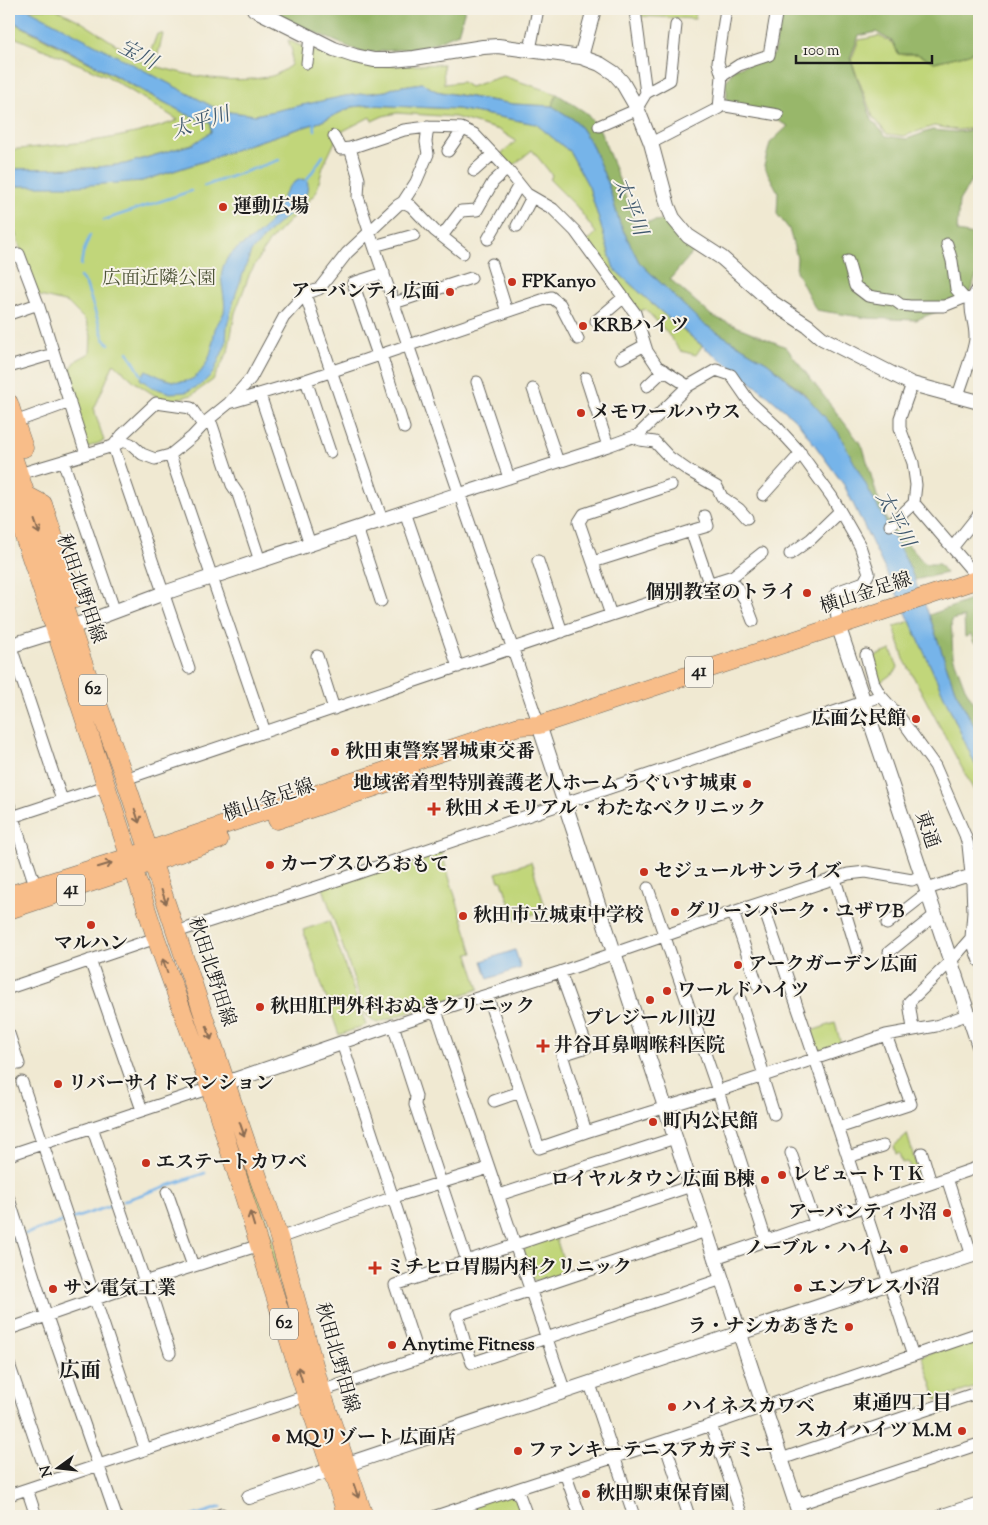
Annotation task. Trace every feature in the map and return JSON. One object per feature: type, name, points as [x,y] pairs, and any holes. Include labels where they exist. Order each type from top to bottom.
[{"type":"main road","name":"秋田北野田線","points":[[9,403],[16,446],[14,475],[17,494],[62,582],[65,678],[98,762],[156,938],[280,1238],[314,1392]]},
{"type":"main road","name":"秋田北野田線","points":[[17,494],[12,524],[48,607],[80,654],[125,779],[176,932],[260,1245],[314,1392],[339,1468],[347,1516]]},
{"type":"main road","name":"横山金足線","points":[[9,896],[38,893],[348,790],[523,736],[539,725],[979,579]]},
{"type":"main road","points":[[62,582],[75,599]]},
{"type":"main road","points":[[52,655],[65,678]]},
{"type":"main road","name":"横山金足線","points":[[9,910],[38,893]]},
{"type":"main road","name":"秋田北野田線","points":[[339,1468],[364,1516]]},
{"type":"street","points":[[254,9],[334,48],[355,56],[374,60],[414,58],[498,46],[581,57],[600,64],[614,73],[622,82],[637,108],[651,143],[670,212],[678,226],[688,236],[722,258],[773,303],[808,326],[822,338],[912,384],[979,402]]},
{"type":"street","points":[[530,50],[538,9]]},
{"type":"street","points":[[581,57],[594,9]]},
{"type":"street","points":[[651,143],[719,108],[722,76],[718,62],[726,9]]},
{"type":"street","points":[[722,76],[739,64],[769,55],[777,9]]},
{"type":"street","points":[[635,10],[646,93]]},
{"type":"street","points":[[599,126],[637,108],[646,93],[670,80],[676,25]]},
{"type":"street","points":[[306,64],[310,37]]},
{"type":"street","points":[[720,105],[778,115]]},
{"type":"street","points":[[14,475],[114,446],[123,441],[131,444],[147,457],[155,459],[170,455],[192,437],[205,422],[229,403],[251,378],[284,317],[305,294],[320,289],[347,253],[403,202],[416,182],[428,154],[426,142],[428,127]]},
{"type":"street","points":[[334,136],[341,149],[350,148],[404,130],[428,127],[463,129],[474,134],[507,169],[519,185],[532,197],[553,209],[575,231],[636,313],[647,351],[657,366],[688,386]]},
{"type":"street","points":[[448,151],[463,129]]},
{"type":"street","points":[[350,148],[359,179],[358,197],[369,231],[514,649],[798,1511],[979,1444]]},
{"type":"street","points":[[474,171],[493,154]]},
{"type":"street","points":[[442,236],[461,212],[477,210],[493,182],[507,169]]},
{"type":"street","points":[[488,239],[519,185]]},
{"type":"street","points":[[517,226],[532,197]]},
{"type":"street","points":[[403,202],[411,206],[463,253]]},
{"type":"street","points":[[374,246],[414,235]]},
{"type":"street","points":[[947,244],[956,288],[968,298],[975,340],[958,396]]},
{"type":"street","points":[[9,257],[19,254],[38,304],[86,454]]},
{"type":"street","points":[[848,262],[855,286],[868,296],[894,300],[901,305],[944,306],[968,298],[979,287]]},
{"type":"street","points":[[492,264],[507,312]]},
{"type":"street","points":[[384,274],[353,283],[380,355],[404,428]]},
{"type":"street","points":[[394,303],[472,278]]},
{"type":"street","points":[[305,294],[382,520]]},
{"type":"street","points":[[229,403],[306,380],[551,297],[560,304],[578,339]]},
{"type":"street","points":[[596,321],[624,297]]},
{"type":"street","points":[[9,314],[38,304]]},
{"type":"street","points":[[621,358],[645,345]]},
{"type":"street","points":[[9,367],[53,354]]},
{"type":"street","points":[[647,386],[664,370]]},
{"type":"street","points":[[62,800],[9,644],[64,630],[310,544],[633,437],[638,435],[688,386],[716,370],[731,375],[749,401],[801,453],[832,497],[860,546],[869,573],[868,578],[864,582],[839,592],[834,596],[838,625]]},
{"type":"street","points":[[586,378],[608,446]]},
{"type":"street","points":[[306,380],[330,452]]},
{"type":"street","points":[[477,382],[509,478]]},
{"type":"street","points":[[890,525],[914,503],[916,485],[913,463],[900,428],[900,418],[912,384]]},
{"type":"street","points":[[533,389],[558,462]]},
{"type":"street","points":[[260,395],[310,544]]},
{"type":"street","points":[[12,428],[70,402]]},
{"type":"street","points":[[114,446],[122,435],[156,403],[191,408],[205,422],[212,425],[232,485],[238,494],[260,561]]},
{"type":"street","points":[[633,437],[655,442],[669,457],[689,472],[717,488],[722,496],[747,518]]},
{"type":"street","points":[[114,446],[188,668]]},
{"type":"street","points":[[763,495],[801,453]]},
{"type":"street","points":[[170,455],[265,732]]},
{"type":"street","points":[[63,461],[116,612]]},
{"type":"street","points":[[611,615],[579,522],[584,514],[671,485]]},
{"type":"street","points":[[914,503],[979,579]]},
{"type":"street","points":[[790,554],[811,539],[840,511]]},
{"type":"street","points":[[405,512],[458,667]]},
{"type":"street","points":[[952,548],[979,514]]},
{"type":"street","points":[[593,562],[708,526],[705,516]]},
{"type":"street","points":[[358,528],[381,601]]},
{"type":"street","points":[[691,531],[709,584]]},
{"type":"street","points":[[125,779],[611,615],[730,577],[762,553]]},
{"type":"street","points":[[538,561],[562,632]]},
{"type":"street","points":[[730,577],[744,600],[753,621]]},
{"type":"street","name":"東通","points":[[838,625],[979,1046]]},
{"type":"street","points":[[866,655],[874,684],[881,696],[899,716],[936,766],[965,835],[971,875],[973,912],[971,938],[979,959]]},
{"type":"street","points":[[317,656],[334,709]]},
{"type":"street","points":[[176,932],[565,804],[881,696]]},
{"type":"street","points":[[11,818],[106,786]]},
{"type":"street","points":[[9,805],[11,818],[38,893]]},
{"type":"street","points":[[9,1155],[393,1025],[560,972],[733,912],[854,873],[866,872],[912,880],[922,874]]},
{"type":"street","points":[[887,924],[927,891],[971,875]]},
{"type":"street","points":[[835,879],[857,952]]},
{"type":"street","points":[[648,888],[718,1091],[766,1240]]},
{"type":"street","points":[[762,903],[913,1356]]},
{"type":"street","points":[[733,912],[757,984]]},
{"type":"street","points":[[889,952],[935,915]]},
{"type":"street","points":[[9,988],[156,938]]},
{"type":"street","points":[[913,1029],[909,1002],[951,961],[971,938]]},
{"type":"street","points":[[90,960],[142,1110]]},
{"type":"street","points":[[560,972],[587,1047],[562,1056],[586,1132]]},
{"type":"street","points":[[487,995],[539,1148],[886,1035],[936,1026],[969,1014]]},
{"type":"street","points":[[740,999],[774,1114]]},
{"type":"street","points":[[436,1011],[565,1392]]},
{"type":"street","points":[[393,1025],[416,1096],[415,1105],[467,1261]]},
{"type":"street","points":[[9,1034],[19,1064]]},
{"type":"street","points":[[838,1128],[911,1104],[886,1035]]},
{"type":"street","points":[[342,1043],[419,1277]]},
{"type":"street","points":[[22,1082],[145,1448]]},
{"type":"street","points":[[494,1101],[520,1092]]},
{"type":"street","points":[[92,1127],[170,1353]]},
{"type":"street","points":[[498,1195],[675,1138]]},
{"type":"street","points":[[848,1157],[883,1146]]},
{"type":"street","points":[[791,1153],[815,1223]]},
{"type":"street","points":[[922,1153],[931,1183]]},
{"type":"street","points":[[280,1238],[394,1197],[490,1168]]},
{"type":"street","points":[[715,1258],[979,1168]]},
{"type":"street","points":[[249,1497],[975,1254],[947,1178]]},
{"type":"street","points":[[419,1358],[395,1285],[691,1186]]},
{"type":"street","points":[[167,1192],[193,1266]]},
{"type":"street","points":[[9,1199],[46,1316],[116,1516]]},
{"type":"street","points":[[706,1231],[457,1315],[465,1343],[472,1363],[722,1279]]},
{"type":"street","points":[[9,1329],[146,1281],[260,1245]]},
{"type":"street","points":[[436,1516],[664,1441],[979,1333]]},
{"type":"street","points":[[9,1494],[465,1343]]},
{"type":"street","points":[[9,1364],[50,1481]]},
{"type":"street","points":[[590,1384],[634,1516]]},
{"type":"street","points":[[781,1459],[979,1392]]},
{"type":"street","points":[[711,1425],[742,1516]]},
{"type":"street","points":[[664,1441],[688,1516]]},
{"type":"street","points":[[565,1473],[580,1516]]},
{"type":"street","points":[[27,1489],[36,1516]]},
{"type":"street","points":[[517,1489],[527,1516]]},
{"type":"street","points":[[943,1516],[979,1504]]},
{"type":"green space","points":[[26,9],[56,9],[80,21],[146,64],[157,34],[163,34],[155,66],[196,76],[239,80],[274,75],[291,65],[292,51],[288,40],[338,59],[365,65],[443,64],[444,84],[462,82],[470,87],[503,76],[557,94],[552,106],[513,104],[436,91],[422,83],[255,115],[221,111]]},
{"type":"green space","points":[[274,9],[465,9],[458,33],[425,47],[363,53],[274,15]]},
{"type":"green space","points":[[633,9],[696,9],[695,19],[636,16]]},
{"type":"green space","points":[[781,9],[979,9],[979,45],[969,54],[934,62],[917,54],[898,54],[893,42],[876,32],[859,36],[850,58],[872,120],[886,136],[907,139],[932,130],[956,132],[973,130],[979,134],[979,179],[973,178],[959,201],[957,232],[974,235],[978,272],[967,299],[916,320],[867,318],[816,310],[796,271],[797,258],[789,229],[777,214],[778,192],[764,166],[770,143],[788,126],[764,114],[726,107],[727,92],[725,83],[734,69],[774,55]]},
{"type":"green space","points":[[9,20],[186,114],[211,122],[211,132],[193,144],[125,164],[89,168],[9,169],[9,150],[115,137],[136,133],[178,120],[107,76],[9,35]]},
{"type":"green space","points":[[879,36],[894,44],[898,54],[917,54],[935,62],[969,54],[979,45],[979,134],[973,130],[974,128],[957,130],[934,126],[904,136],[887,134],[873,117],[851,60],[859,40]]},
{"type":"green space","points":[[557,94],[585,112],[600,130],[636,224],[668,219],[695,250],[670,279],[712,316],[786,347],[863,447],[877,496],[886,519],[925,564],[939,564],[946,573],[914,580],[908,564],[805,394],[768,363],[702,323],[639,262],[620,224],[608,184],[591,143],[576,121],[552,106]]},
{"type":"green space","name":"広面近隣公園","points":[[370,105],[457,109],[536,124],[570,152],[589,187],[614,269],[702,346],[696,355],[681,351],[645,309],[640,311],[586,243],[596,233],[577,207],[550,180],[552,175],[532,150],[510,168],[499,156],[516,141],[499,130],[455,117],[397,113],[372,121],[370,117],[339,133],[323,167],[316,193],[269,242],[250,273],[235,313],[228,352],[213,380],[192,395],[165,402],[136,383],[114,363],[94,409],[104,441],[86,448],[64,377],[77,360],[90,353],[91,336],[86,321],[68,303],[36,295],[11,220],[9,219],[9,188],[18,186],[142,181],[320,122],[352,107]]},
{"type":"green space","points":[[971,600],[979,610],[979,642],[974,643],[971,635],[965,637],[964,617],[951,620],[953,656],[965,688],[979,711],[979,735],[955,690],[929,615]]},
{"type":"green space","points":[[910,621],[979,773],[979,800],[904,659],[894,627]]},
{"type":"green space","points":[[891,650],[898,667],[896,671],[878,684],[870,658]]},
{"type":"green space","points":[[440,848],[473,953],[468,954],[479,989],[377,1023],[366,1015],[323,888]]},
{"type":"green space","points":[[531,862],[546,910],[515,920],[502,881],[499,881],[496,873]]},
{"type":"green space","points":[[329,921],[366,1025],[339,1035],[303,930]]},
{"type":"green space","points":[[835,1023],[841,1044],[822,1050],[816,1046],[811,1031]]},
{"type":"green space","points":[[226,1105],[265,1216],[299,1347],[225,1107]]},
{"type":"green space","points":[[907,1134],[922,1184],[916,1186],[909,1164],[906,1162],[902,1163],[899,1153],[896,1154],[894,1146]]},
{"type":"green space","points":[[555,1235],[567,1272],[537,1281],[532,1278],[524,1251],[528,1244]]},
{"type":"green space","points":[[979,1337],[979,1386],[937,1400],[922,1356]]},
{"type":"green space","points":[[517,1489],[527,1516],[439,1516]]},
{"type":"water","points":[[9,9],[28,9],[221,111],[255,115],[345,96],[386,91],[396,87],[422,83],[436,91],[446,93],[513,104],[552,106],[576,121],[591,143],[608,184],[620,224],[639,262],[702,323],[768,363],[808,398],[838,432],[908,564],[929,615],[955,690],[979,735],[979,773],[910,621],[844,485],[798,422],[761,390],[659,310],[614,269],[589,187],[570,152],[536,124],[457,109],[370,105],[352,107],[320,122],[142,181],[78,186],[18,186],[9,188],[9,169],[89,168],[125,164],[193,144],[211,132],[211,123],[186,114],[9,20]]},
{"type":"water","points":[[303,179],[308,183],[307,192],[303,200],[251,252],[236,293],[227,326],[226,344],[213,373],[201,385],[186,392],[170,393],[152,387],[140,379],[146,370],[166,379],[183,382],[191,380],[198,375],[210,355],[215,329],[224,312],[221,278],[225,261],[232,253],[268,225],[284,194],[292,184]]},
{"type":"water","points":[[515,950],[521,968],[488,979],[482,961]]},
{"type":"waterway","points":[[314,122],[315,130]]},
{"type":"waterway","points":[[306,181],[323,156]]},
{"type":"waterway","points":[[204,186],[279,160]]},
{"type":"waterway","points":[[104,220],[191,191]]},
{"type":"waterway","points":[[81,265],[83,253],[90,235]]},
{"type":"waterway","points":[[80,277],[86,284],[104,339],[109,344]]},
{"type":"waterway","points":[[128,352],[142,376]]},
{"type":"waterway","points":[[123,1201],[205,1173]]},
{"type":"waterway","points":[[72,1219],[113,1205]]},
{"type":"waterway","points":[[25,1234],[65,1221]]},
{"type":"waterway","points":[[9,1240],[17,1237]]},
{"type":"waterway","points":[[193,1516],[221,1507]]},
{"type":"place","name":"運動広場","points":[[223,207]]},
{"type":"place","name":"FPKanyo","points":[[512,282]]},
{"type":"place","name":"アーバンティ広面","points":[[450,292]]},
{"type":"place","name":"KRBハイツ","points":[[583,326]]},
{"type":"place","name":"メモワールハウス","points":[[581,413]]},
{"type":"place","name":"個別教室のトライ","points":[[807,593]]},
{"type":"place","name":"広面公民館","points":[[916,719]]},
{"type":"place","name":"秋田東警察署城東交番","points":[[335,752]]},
{"type":"place","name":"地域密着型特別養護老人ホーム うぐいす城東","points":[[747,784]]},
{"type":"place","name":"秋田メモリアル・わたなべクリニック","points":[[434,809]]},
{"type":"place","name":"カーブスひろおもて","points":[[270,865]]},
{"type":"place","name":"セジュールサンライズ","points":[[644,872]]},
{"type":"place","name":"グリーンパーク・ユザワB","points":[[675,912]]},
{"type":"place","name":"秋田市立城東中学校","points":[[463,916]]},
{"type":"place","name":"マルハン","points":[[91,925]]},
{"type":"place","name":"アークガーデン広面","points":[[738,965]]},
{"type":"place","name":"ワールドハイツ","points":[[667,991]]},
{"type":"place","name":"プレジール川辺","points":[[650,1000]]},
{"type":"place","name":"秋田肛門外科おぬきクリニック","points":[[260,1007]]},
{"type":"place","name":"井谷耳鼻咽喉科医院","points":[[543,1046]]},
{"type":"place","name":"リバーサイドマンション","points":[[58,1084]]},
{"type":"place","name":"町内公民館","points":[[653,1122]]},
{"type":"place","name":"エステートカワベ","points":[[146,1163]]},
{"type":"place","name":"レピュートＴＫ","points":[[782,1175]]},
{"type":"place","name":"ロイヤルタウン広面 B棟","points":[[765,1180]]},
{"type":"place","name":"アーバンティ小沼","points":[[947,1213]]},
{"type":"place","name":"ノーブル・ハイム","points":[[904,1249]]},
{"type":"place","name":"ミチヒロ胃腸内科クリニック","points":[[375,1268]]},
{"type":"place","name":"エンプレス小沼","points":[[798,1288]]},
{"type":"place","name":"サン電気工業","points":[[53,1289]]},
{"type":"place","name":"ラ・ナシカあきた","points":[[849,1327]]},
{"type":"place","name":"Anytime Fitness","points":[[392,1345]]},
{"type":"place","name":"ハイネスカワベ","points":[[672,1407]]},
{"type":"place","name":"スカイハイツ M.M","points":[[962,1431]]},
{"type":"place","name":"MQリゾート 広面店","points":[[276,1438]]},
{"type":"place","name":"ファンキーテニスアカデミー","points":[[518,1451]]},
{"type":"place","name":"秋田駅東保育園","points":[[586,1494]]},
{"type":"district","name":"広面","points":[[80,1372]]},
{"type":"district","name":"東通四丁目","points":[[902,1404]]},
{"type":"water label","name":"宝川","points":[[137,56]]},
{"type":"water label","name":"太平川","points":[[201,124]]},
{"type":"water label","name":"太平川","points":[[629,207]]},
{"type":"water label","name":"太平川","points":[[894,520]]}]
